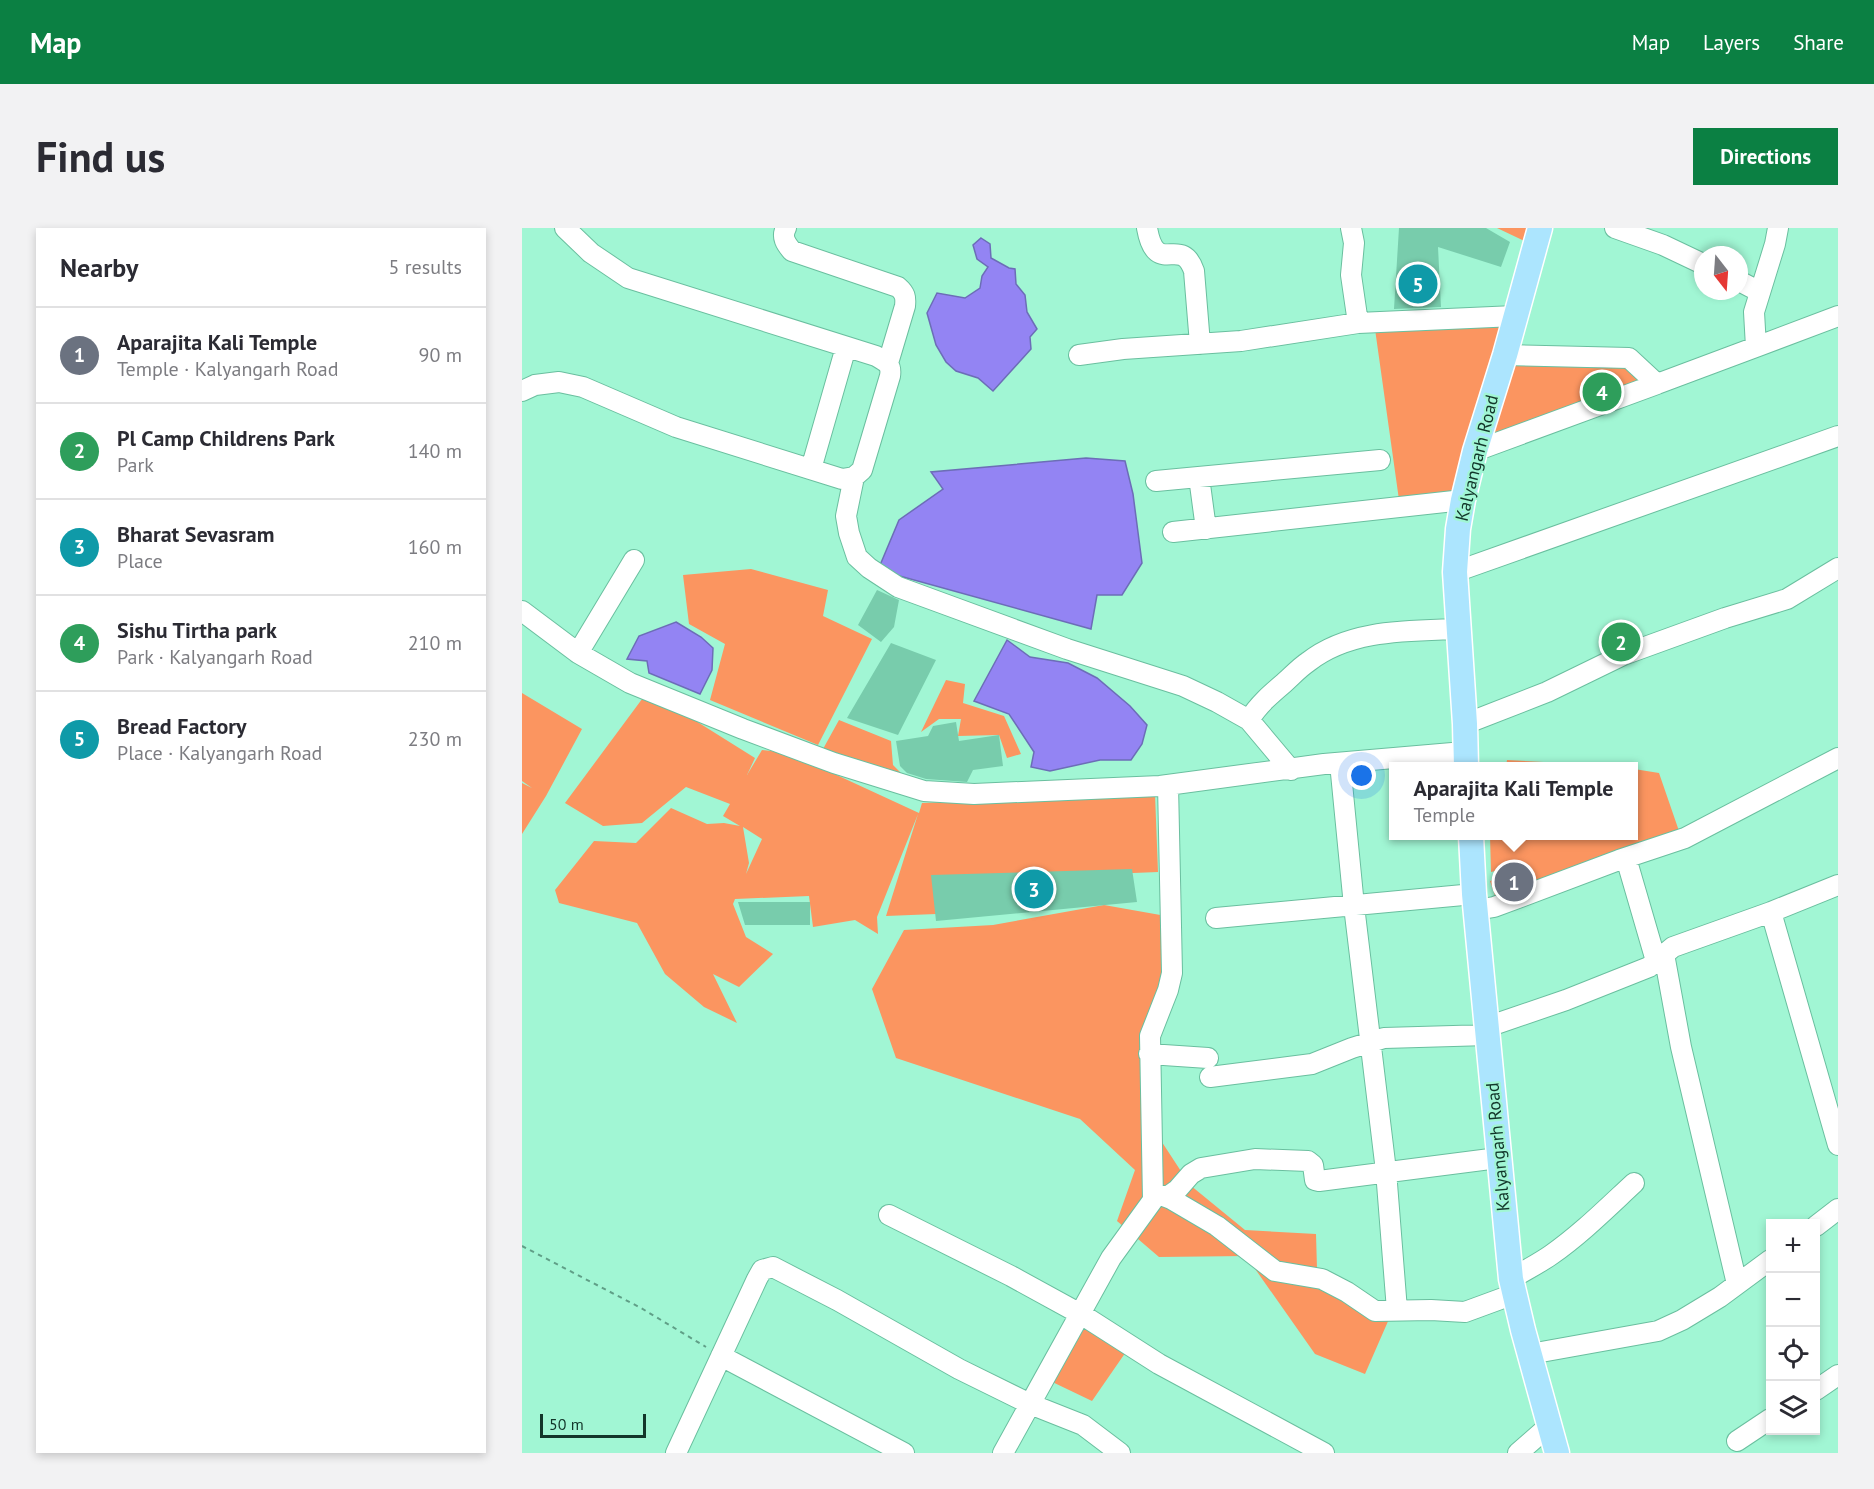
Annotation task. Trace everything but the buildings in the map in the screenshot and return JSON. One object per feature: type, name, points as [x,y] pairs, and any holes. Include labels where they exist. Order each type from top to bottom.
[{"type":"main road","name":"Kalyangarh Road","points":[[1465,759],[1465,724],[1455,572],[1463,500],[1475,451],[1505,355],[1540,228]]},
{"type":"main road","name":"Kalyangarh Road","points":[[1471,840],[1498,1158],[1512,1286],[1557,1453]]},
{"type":"street","points":[[565,228],[591,253],[628,278],[876,356],[888,363],[891,369],[890,376],[862,470],[855,477],[846,516],[856,557],[898,587],[1067,649],[1183,686],[1217,702],[1249,720],[1291,770]]},
{"type":"street","points":[[786,228],[785,244],[792,251],[898,287],[904,293],[905,306],[888,363]]},
{"type":"street","points":[[1147,228],[1150,243],[1155,251],[1161,254],[1181,255],[1187,257],[1191,262],[1194,271],[1200,344]]},
{"type":"street","points":[[1352,228],[1354,243],[1351,275],[1358,323]]},
{"type":"street","points":[[1615,228],[1665,236],[1694,257]]},
{"type":"street","points":[[1756,347],[1754,312],[1778,228]]},
{"type":"street","points":[[1748,285],[1760,291]]},
{"type":"street","points":[[1078,355],[1123,349],[1241,340],[1358,323],[1515,316]]},
{"type":"street","points":[[1475,451],[1838,316]]},
{"type":"street","points":[[811,469],[846,347]]},
{"type":"street","points":[[1505,355],[1629,358],[1657,384]]},
{"type":"street","points":[[522,391],[535,385],[559,382],[583,387],[676,427],[842,479],[855,477]]},
{"type":"street","points":[[1455,572],[1838,436]]},
{"type":"street","points":[[1156,481],[1380,460]]},
{"type":"street","points":[[1199,477],[1206,529]]},
{"type":"street","points":[[1173,532],[1463,500]]},
{"type":"street","points":[[578,653],[634,560]]},
{"type":"street","points":[[1465,724],[1547,692],[1623,655],[1725,618],[1787,599],[1838,568]]},
{"type":"street","points":[[522,611],[578,653],[630,683],[834,763],[924,791],[974,794],[1015,793],[1168,785],[1341,763],[1465,759]]},
{"type":"street","points":[[1249,720],[1254,711],[1309,661],[1335,646],[1365,636],[1405,631],[1459,629]]},
{"type":"street","points":[[1216,918],[1354,906],[1475,902],[1494,907],[1685,838],[1838,758]]},
{"type":"street","points":[[1341,763],[1354,906],[1386,1172],[1397,1310]]},
{"type":"street","points":[[1160,1195],[1149,1054],[1153,1023],[1168,990],[1172,973],[1168,785]]},
{"type":"street","points":[[1626,858],[1660,957],[1737,1284]]},
{"type":"street","points":[[1149,1054],[1209,1067],[1312,1064],[1384,1038],[1488,1031],[1648,967],[1673,947],[1838,885]]},
{"type":"street","points":[[1771,912],[1838,1145]]},
{"type":"street","points":[[1003,1453],[1111,1258],[1153,1200],[1160,1195],[1178,1190],[1191,1174],[1201,1168],[1255,1158],[1308,1161],[1313,1165],[1315,1180],[1319,1181],[1498,1158]]},
{"type":"street","points":[[1160,1195],[1217,1226],[1275,1270],[1322,1279],[1375,1311],[1465,1312],[1512,1286],[1565,1244],[1634,1183]]},
{"type":"street","points":[[1820,1222],[1838,1209]]},
{"type":"street","points":[[889,1215],[1011,1276],[1079,1314],[1158,1364],[1324,1453]]},
{"type":"street","points":[[1530,1354],[1658,1331],[1682,1320],[1766,1263]]},
{"type":"street","points":[[676,1453],[757,1279],[762,1270],[773,1267],[837,1300],[959,1369],[1030,1404],[1083,1425],[1120,1453]]},
{"type":"street","points":[[721,1356],[904,1453]]},
{"type":"street","points":[[1820,1387],[1838,1376]]},
{"type":"street","points":[[1737,1441],[1766,1422]]},
{"type":"street","points":[[1518,1453],[1550,1425]]},
{"type":"path","points":[[522,1246],[641,1308],[721,1356]]},
{"type":"shaded area","points":[[1497,228],[1540,228],[1535,246]]},
{"type":"shaded area","points":[[981,238],[990,244],[991,258],[1015,269],[1016,284],[1025,295],[1027,312],[1037,329],[1030,337],[1031,349],[993,391],[978,378],[956,371],[946,362],[936,345],[927,313],[937,293],[965,298],[980,288],[982,276],[988,267],[977,259],[973,245]]},
{"type":"shaded area","points":[[1515,316],[1502,361],[1626,362],[1649,381],[1478,445],[1463,500],[1400,507],[1375,329]]},
{"type":"shaded area","points":[[1086,458],[1125,461],[1133,494],[1142,563],[1122,595],[1097,595],[1091,629],[878,570],[899,520],[943,489],[931,472]]},
{"type":"shaded area","points":[[751,569],[828,590],[823,616],[872,639],[818,745],[710,700],[725,644],[689,624],[683,575]]},
{"type":"shaded area","points":[[676,622],[701,637],[713,648],[712,670],[700,694],[649,673],[647,661],[627,659],[639,636]]},
{"type":"shaded area","points":[[1007,640],[1030,657],[1068,663],[1097,678],[1130,706],[1147,725],[1142,744],[1131,760],[1100,760],[1050,771],[1031,767],[1034,752],[1009,714],[974,701]]},
{"type":"shaded area","points":[[946,680],[965,684],[963,703],[1004,716],[1021,754],[1007,758],[999,735],[958,736],[961,719],[939,719],[921,732]]},
{"type":"shaded area","points":[[648,691],[755,758],[747,775],[762,750],[789,753],[919,813],[922,803],[1155,794],[1158,872],[935,881],[936,914],[886,916],[918,814],[877,917],[878,934],[855,920],[813,927],[809,896],[735,899],[733,904],[746,937],[773,954],[739,987],[713,974],[737,1023],[704,1007],[665,974],[637,923],[559,903],[555,890],[594,841],[636,843],[671,808],[707,824],[724,823],[740,826],[723,816],[730,804],[686,787],[642,823],[603,826],[565,803]],"holes":[[[743,827],[762,839],[746,874],[749,863]]]},
{"type":"shaded area","points":[[522,693],[582,729],[546,796],[522,834],[522,783],[532,788],[522,781]]},
{"type":"shaded area","points":[[839,720],[891,741],[893,765],[906,778],[823,749]]},
{"type":"shaded area","points":[[1507,760],[1545,762],[1507,762]]},
{"type":"shaded area","points":[[1638,770],[1659,773],[1679,831],[1498,904],[1490,881],[1512,874],[1511,867],[1491,872],[1490,840],[1638,840]]},
{"type":"shaded area","points":[[1104,905],[1166,916],[1156,1133],[1190,1185],[1245,1230],[1316,1234],[1317,1269],[1389,1319],[1365,1374],[1315,1354],[1246,1256],[1159,1257],[1117,1221],[1135,1170],[1080,1119],[896,1058],[872,989],[904,930],[993,925]]},
{"type":"shaded area","points":[[1079,1314],[1130,1346],[1092,1401],[1044,1378]]},
{"type":"place","name":"Bread Factory","points":[[1418,284]]},
{"type":"place","name":"Sishu Tirtha park","points":[[1602,392]]},
{"type":"place","name":"Pl Camp Childrens Park","points":[[1621,642]]},
{"type":"place","name":"Aparajita Kali Temple","points":[[1514,882]]},
{"type":"place","name":"Bharat Sevasram","points":[[1034,889]]}]
